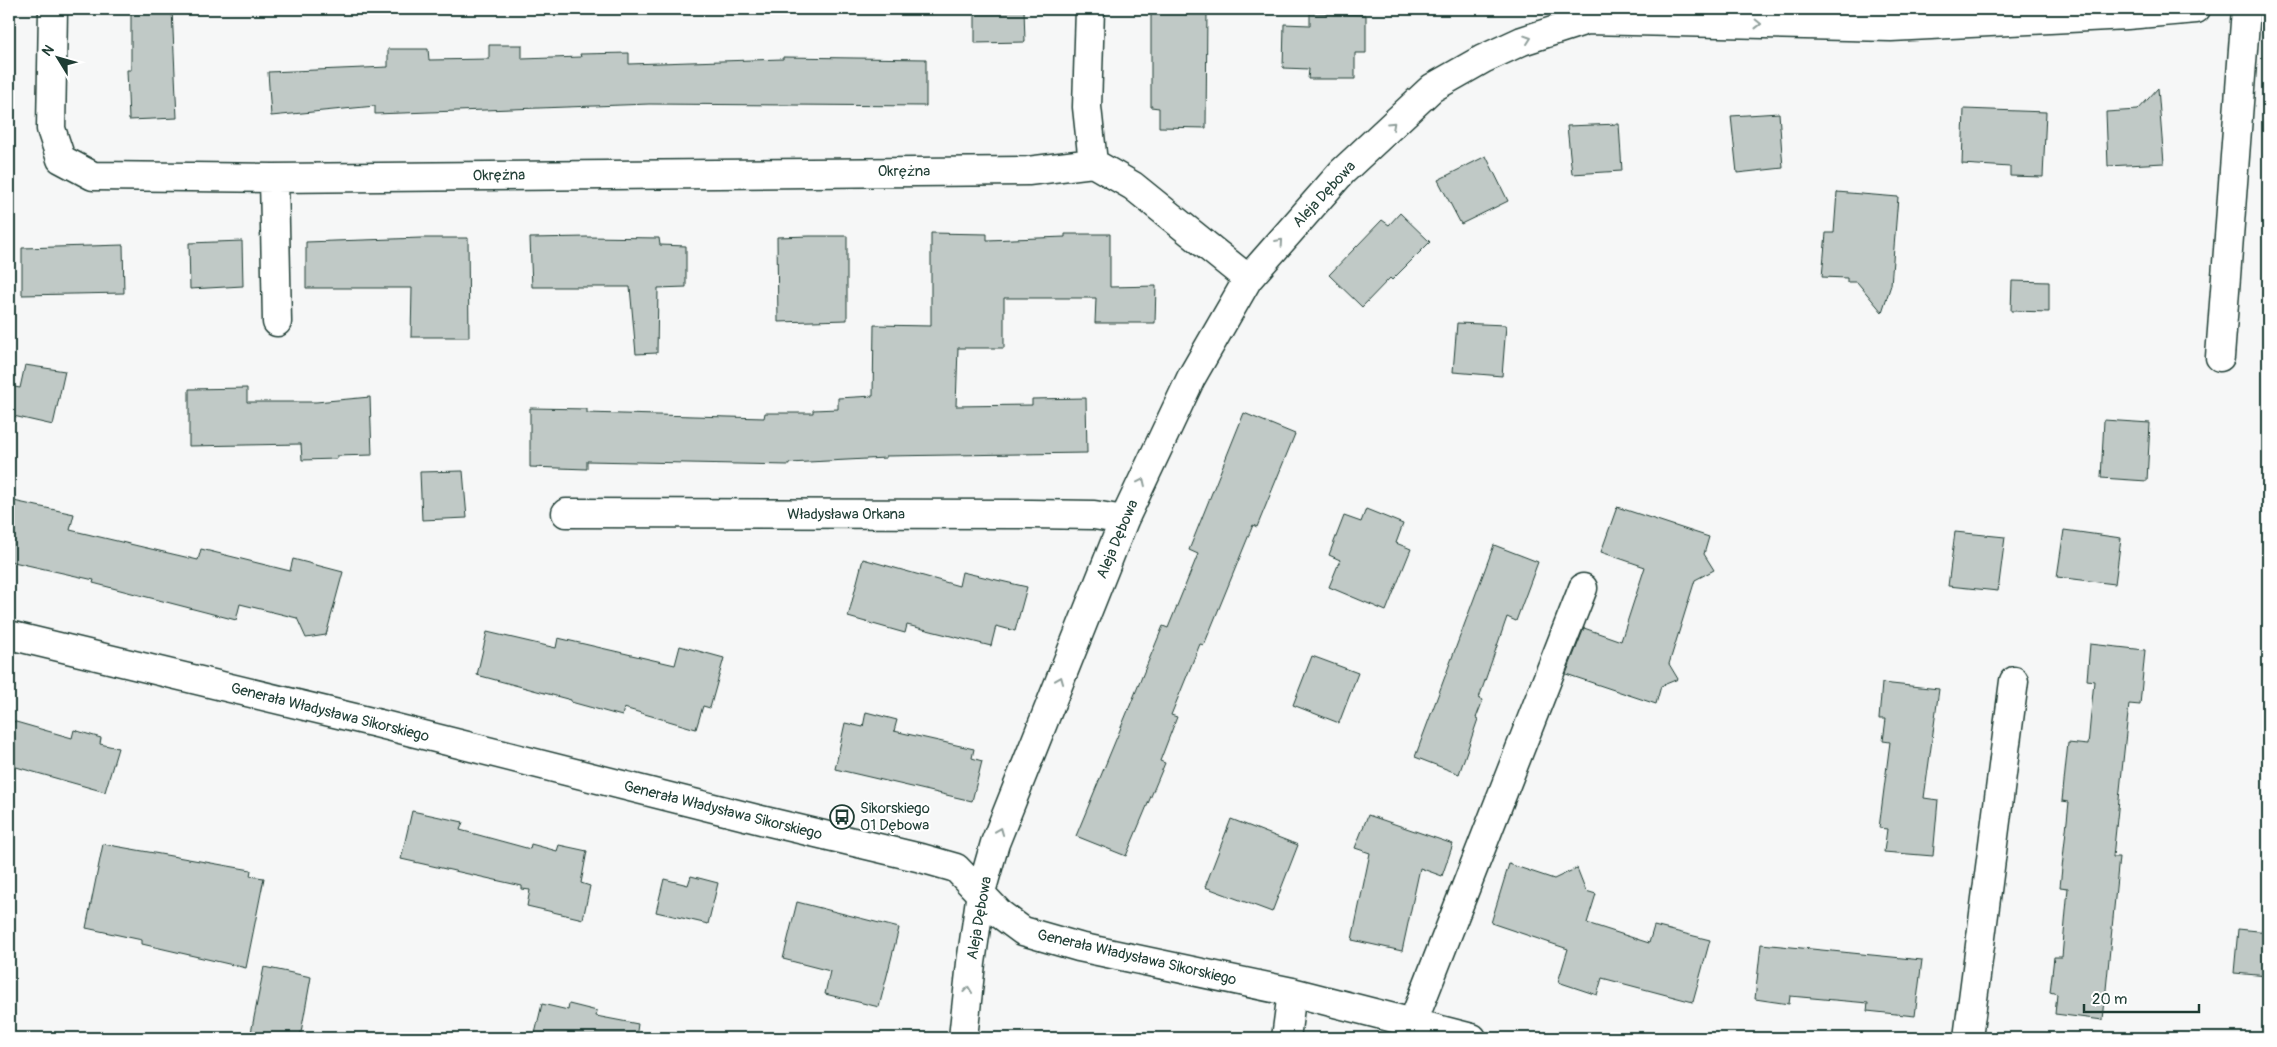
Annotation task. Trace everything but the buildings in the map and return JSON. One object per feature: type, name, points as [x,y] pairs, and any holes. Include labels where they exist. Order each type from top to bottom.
[{"type":"street","name":"Okrężna","points":[[53,9],[51,129],[61,159],[93,176],[274,178],[1028,171],[1093,164]]},
{"type":"street","points":[[1090,9],[1087,107],[1093,164],[1133,186],[1248,279]]},
{"type":"street","name":"Aleja Dębowa","points":[[963,1038],[981,892],[995,843],[1124,520],[1191,378],[1248,279],[1342,172],[1432,88],[1483,59],[1522,41],[1587,20],[2127,15],[2196,9]]},
{"type":"street","points":[[2220,357],[2246,9]]},
{"type":"street","points":[[274,178],[277,322]]},
{"type":"street","name":"Władysława Orkana","points":[[566,513],[1030,514],[1094,515],[1124,520]]},
{"type":"street","points":[[1413,1022],[1583,588]]},
{"type":"street","name":"Generała Władysława Sikorskiego","points":[[9,635],[376,722],[761,820],[921,858],[956,868],[1000,914],[1023,931],[1079,947],[1292,992],[1472,1038]]},
{"type":"street","points":[[1968,1038],[2014,681]]},
{"type":"street","points":[[1286,1038],[1292,992]]},
{"type":"place","name":"Sikorskiego 01 Dębowa","points":[[842,817]]}]
